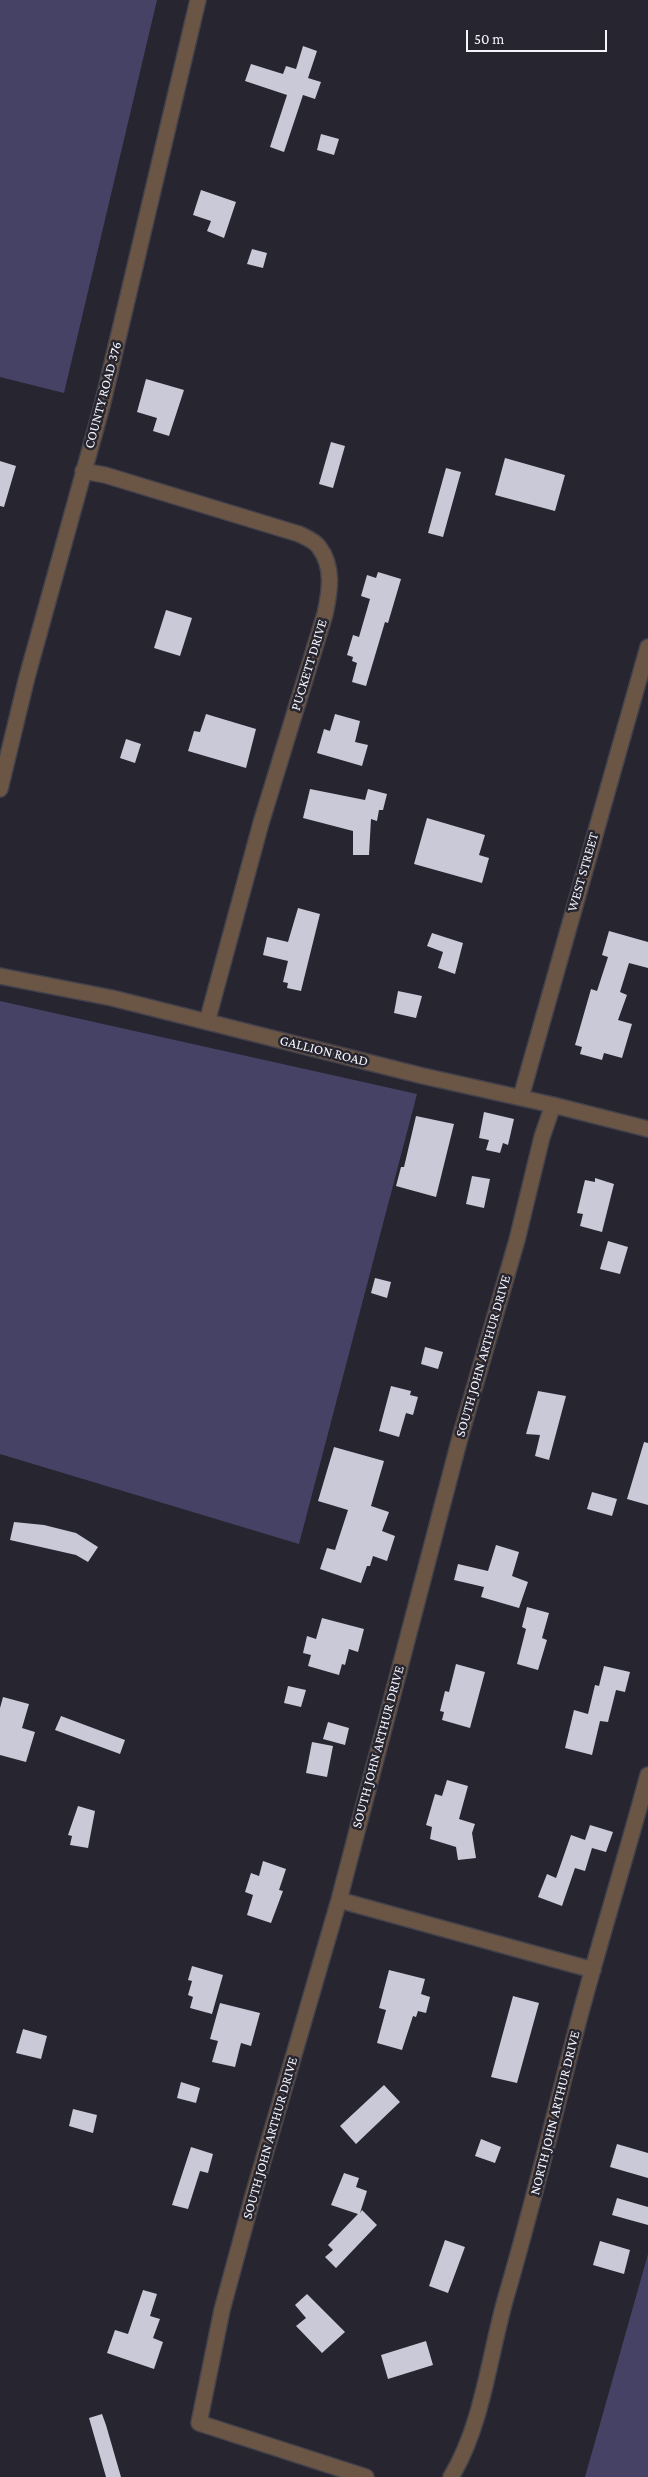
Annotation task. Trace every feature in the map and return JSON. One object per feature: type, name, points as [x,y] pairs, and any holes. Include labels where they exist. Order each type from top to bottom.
[{"type":"street","name":"COUNTY ROAD 376","points":[[0,789],[27,677],[104,396],[198,0]]},
{"type":"street","name":"PUCKETT DRIVE","points":[[83,471],[105,475],[299,534],[318,545],[328,566],[329,596],[325,614],[261,823],[207,1022]]},
{"type":"street","name":"WEST STREET","points":[[521,1097],[648,647]]},
{"type":"street","name":"GALLION ROAD","points":[[0,976],[112,998],[423,1076],[521,1097],[648,1129]]},
{"type":"street","name":"SOUTH JOHN ARTHUR DRIVE","points":[[366,2477],[199,2423],[222,2310],[254,2192],[339,1900],[458,1444],[517,1240],[542,1137],[553,1105]]},
{"type":"street","name":"NORTH JOHN ARTHUR DRIVE","points":[[451,2477],[464,2451],[478,2412],[496,2335],[526,2229],[593,1970],[648,1775]]},
{"type":"street","points":[[339,1900],[593,1970]]},
{"type":"shaded area","points":[[0,0],[157,0],[64,393],[0,377]]},
{"type":"shaded area","points":[[0,1001],[417,1094],[299,1544],[0,1454]]},
{"type":"shaded area","points":[[648,2254],[648,2477],[585,2477]]},
{"type":"building","points":[[303,46],[317,51],[308,78],[321,82],[315,99],[303,95],[284,152],[270,147],[287,95],[245,81],[251,64],[283,74],[286,66],[296,69]]},
{"type":"building","points":[[321,134],[339,139],[334,155],[317,150]]},
{"type":"building","points":[[201,190],[236,202],[224,238],[207,231],[211,221],[193,215]]},
{"type":"building","points":[[252,249],[267,253],[263,268],[247,264]]},
{"type":"building","points":[[146,379],[184,390],[169,436],[153,431],[157,418],[137,412]]},
{"type":"building","points":[[331,442],[345,446],[333,488],[319,484]]},
{"type":"building","points":[[505,458],[565,475],[555,511],[495,495]]},
{"type":"building","points":[[0,461],[16,466],[4,507],[0,506]]},
{"type":"building","points":[[446,468],[461,472],[443,537],[428,533]]},
{"type":"building","points":[[378,572],[401,579],[388,623],[385,622],[366,686],[352,682],[357,663],[352,661],[353,657],[347,655],[353,635],[359,637],[370,599],[361,596],[367,575],[376,578]]},
{"type":"building","points":[[166,610],[192,618],[180,656],[154,648]]},
{"type":"building","points":[[206,714],[256,729],[246,768],[188,751],[194,731],[200,732]]},
{"type":"building","points":[[335,714],[360,721],[355,742],[368,745],[362,766],[317,753],[324,729],[330,731]]},
{"type":"building","points":[[126,739],[141,744],[135,763],[120,758]]},
{"type":"building","points":[[310,789],[365,800],[368,789],[387,794],[383,810],[379,810],[377,821],[371,819],[369,855],[353,855],[353,831],[303,818]]},
{"type":"building","points":[[427,818],[485,835],[479,855],[489,858],[482,883],[414,864]]},
{"type":"building","points":[[298,908],[320,914],[301,991],[287,988],[288,983],[283,982],[288,961],[263,955],[267,937],[288,942]]},
{"type":"building","points":[[609,931],[648,942],[648,968],[629,963],[620,992],[627,995],[618,1020],[632,1024],[622,1058],[604,1053],[602,1060],[580,1054],[582,1047],[575,1045],[591,989],[597,991],[608,957],[602,955]]},
{"type":"building","points":[[432,933],[463,943],[455,974],[438,968],[443,952],[427,946]]},
{"type":"building","points":[[398,991],[422,996],[416,1018],[394,1013]]},
{"type":"building","points":[[484,1112],[514,1119],[508,1145],[503,1143],[500,1153],[486,1150],[489,1140],[479,1138]]},
{"type":"building","points":[[416,1116],[454,1124],[436,1197],[396,1186],[401,1167],[404,1167]]},
{"type":"building","points":[[472,1176],[490,1179],[484,1208],[466,1204]]},
{"type":"building","points":[[595,1178],[614,1184],[602,1232],[580,1226],[583,1214],[577,1213],[585,1180],[595,1182]]},
{"type":"building","points":[[608,1241],[628,1247],[620,1274],[600,1269]]},
{"type":"building","points":[[375,1278],[391,1282],[387,1298],[371,1293]]},
{"type":"building","points":[[425,1347],[443,1352],[438,1369],[421,1364]]},
{"type":"building","points":[[391,1386],[411,1391],[410,1395],[418,1397],[413,1415],[406,1413],[399,1437],[379,1431]]},
{"type":"building","points":[[538,1391],[566,1396],[549,1460],[535,1456],[540,1435],[526,1434]]},
{"type":"building","points":[[644,1442],[648,1443],[648,1505],[627,1499]]},
{"type":"building","points":[[334,1447],[384,1461],[371,1506],[389,1512],[382,1531],[395,1536],[387,1561],[373,1556],[361,1583],[320,1569],[327,1548],[335,1550],[348,1510],[318,1501]]},
{"type":"building","points":[[592,1492],[617,1499],[612,1516],[587,1509]]},
{"type":"building","points":[[14,1522],[44,1525],[76,1533],[98,1547],[88,1562],[76,1555],[10,1540]]},
{"type":"building","points":[[496,1545],[519,1552],[512,1576],[528,1582],[519,1608],[481,1597],[484,1587],[454,1580],[458,1564],[488,1571]]},
{"type":"building","points":[[527,1607],[549,1613],[542,1638],[547,1640],[538,1670],[517,1664],[526,1629],[522,1627]]},
{"type":"building","points":[[322,1618],[364,1629],[358,1652],[349,1649],[345,1665],[342,1664],[339,1675],[308,1666],[311,1655],[303,1653],[307,1636],[316,1639]]},
{"type":"building","points":[[456,1664],[485,1672],[470,1728],[442,1720],[444,1712],[440,1711],[445,1691],[449,1692]]},
{"type":"building","points":[[604,1666],[630,1672],[625,1692],[616,1690],[608,1722],[600,1721],[592,1755],[565,1748],[574,1710],[588,1714],[595,1685],[599,1686]]},
{"type":"building","points":[[288,1686],[306,1690],[301,1707],[284,1703]]},
{"type":"building","points":[[3,1697],[29,1704],[22,1728],[35,1732],[26,1762],[0,1755],[0,1708]]},
{"type":"building","points":[[61,1716],[125,1740],[120,1754],[55,1730]]},
{"type":"building","points":[[328,1722],[349,1728],[345,1745],[323,1739]]},
{"type":"building","points":[[312,1742],[333,1746],[327,1777],[306,1773]]},
{"type":"building","points":[[447,1780],[468,1786],[459,1819],[475,1824],[472,1833],[476,1858],[458,1860],[456,1847],[430,1839],[432,1827],[426,1825],[435,1794],[442,1796]]},
{"type":"building","points":[[78,1806],[95,1811],[88,1848],[70,1845],[72,1836],[68,1835]]},
{"type":"building","points":[[590,1825],[613,1832],[606,1852],[592,1848],[585,1871],[575,1868],[562,1906],[538,1897],[547,1874],[556,1878],[571,1835],[585,1840]]},
{"type":"building","points":[[263,1861],[286,1869],[279,1890],[283,1891],[271,1923],[247,1915],[253,1895],[245,1892],[251,1873],[259,1876]]},
{"type":"building","points":[[192,1966],[223,1975],[212,2014],[190,2008],[193,1997],[188,1995],[192,1981],[188,1980]]},
{"type":"building","points":[[389,1970],[425,1979],[421,1994],[430,1997],[426,2013],[418,2011],[416,2017],[413,2016],[402,2050],[377,2043],[386,2010],[379,2008]]},
{"type":"building","points":[[513,1996],[539,2003],[517,2083],[491,2077]]},
{"type":"building","points":[[220,2003],[260,2013],[251,2046],[241,2043],[235,2067],[212,2062],[218,2041],[210,2039]]},
{"type":"building","points":[[23,2029],[47,2036],[41,2059],[16,2053]]},
{"type":"building","points":[[181,2082],[200,2088],[196,2103],[177,2098]]},
{"type":"building","points":[[384,2085],[400,2102],[356,2144],[340,2126]]},
{"type":"building","points":[[73,2109],[97,2115],[93,2133],[69,2126]]},
{"type":"building","points":[[481,2139],[501,2147],[495,2163],[475,2156]]},
{"type":"building","points":[[617,2144],[648,2153],[648,2178],[610,2167]]},
{"type":"building","points":[[191,2147],[213,2154],[208,2173],[200,2171],[188,2209],[172,2205]]},
{"type":"building","points":[[344,2173],[359,2178],[356,2187],[367,2191],[360,2213],[362,2210],[377,2225],[336,2268],[325,2257],[333,2250],[328,2245],[358,2214],[331,2205]]},
{"type":"building","points":[[617,2198],[648,2207],[648,2225],[612,2215]]},
{"type":"building","points":[[445,2240],[465,2247],[448,2293],[429,2286]]},
{"type":"building","points":[[600,2241],[630,2250],[624,2274],[593,2265]]},
{"type":"building","points":[[143,2290],[157,2294],[150,2316],[160,2319],[153,2338],[163,2342],[154,2369],[107,2353],[115,2330],[128,2334]]},
{"type":"building","points":[[307,2294],[345,2332],[322,2353],[296,2326],[306,2318],[295,2305]]},
{"type":"building","points":[[426,2341],[433,2365],[388,2379],[381,2355]]},
{"type":"building","points":[[102,2414],[121,2477],[106,2477],[89,2418]]}]
